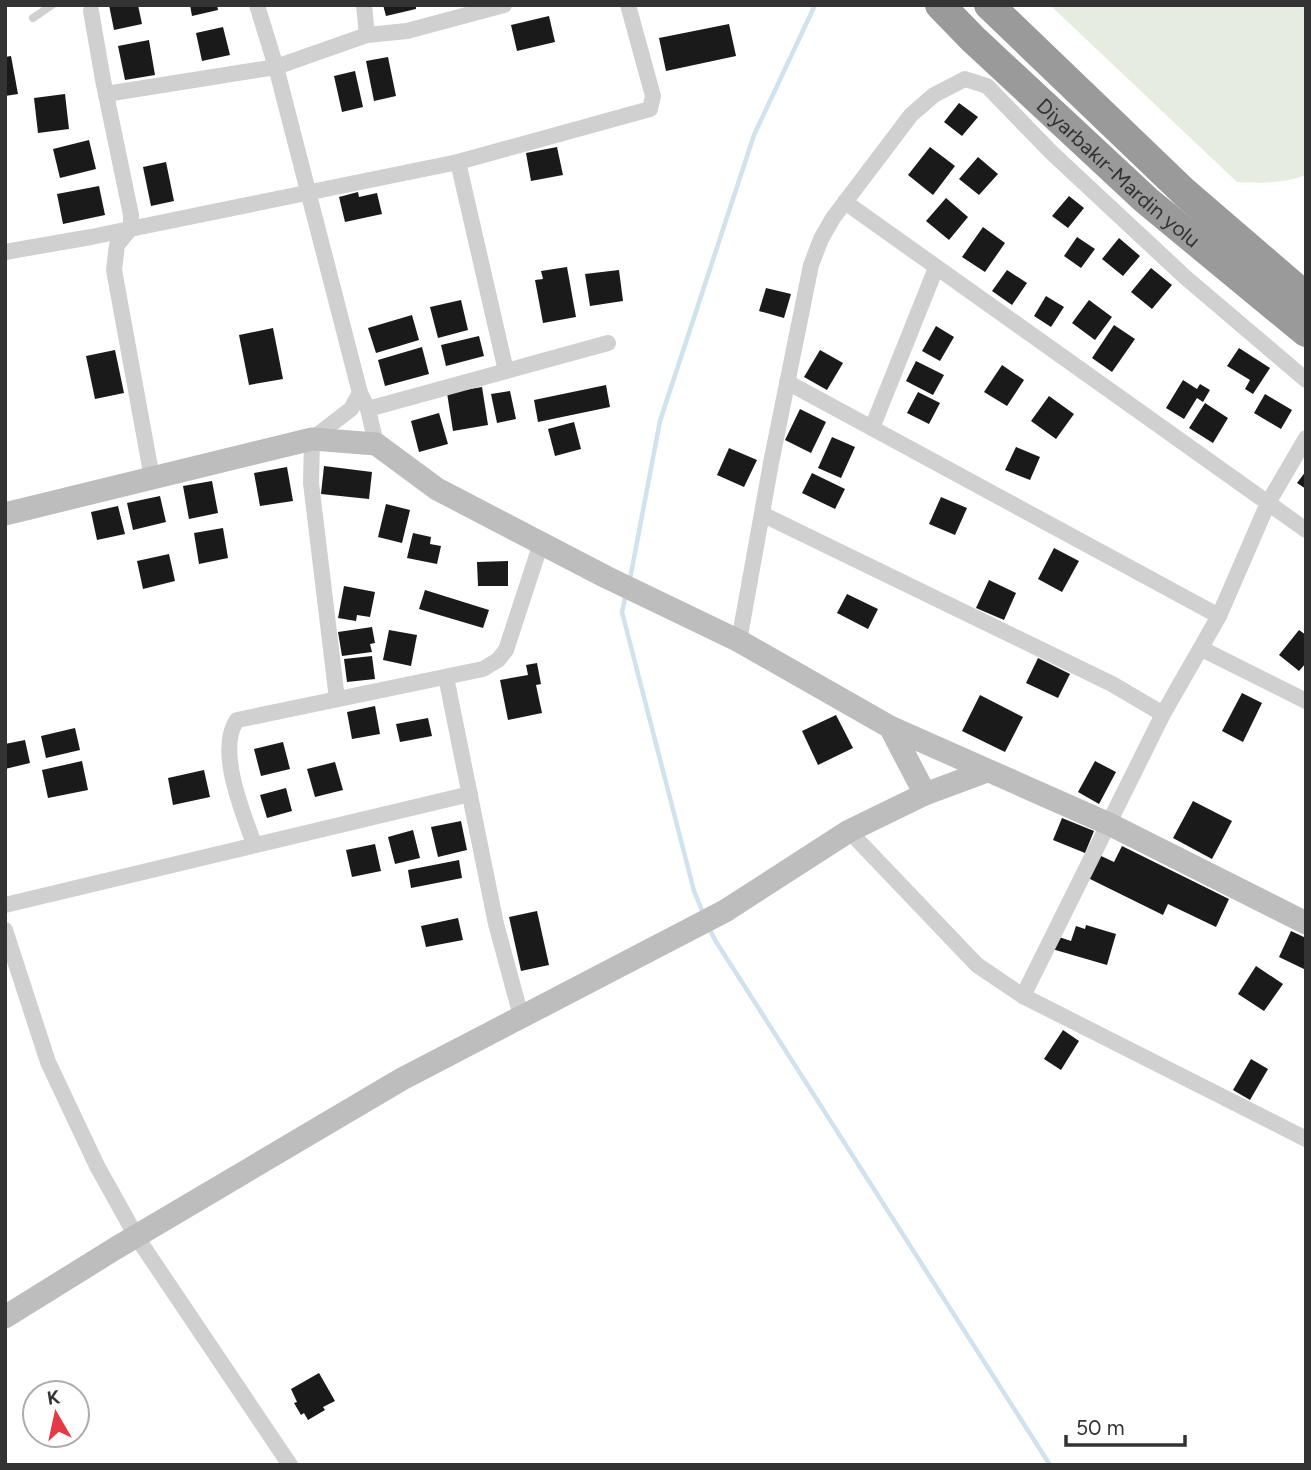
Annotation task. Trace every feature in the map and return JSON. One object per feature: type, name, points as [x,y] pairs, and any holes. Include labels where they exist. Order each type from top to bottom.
[{"type":"highway","name":"Diyarbakır-Mardin yolu","points":[[940,5],[983,49],[1146,200],[1306,332]]},
{"type":"highway","name":"Diyarbakır-Mardin yolu","points":[[989,5],[1185,193],[1306,297]]},
{"type":"street","points":[[257,5],[276,66],[360,393],[368,409],[376,444]]},
{"type":"street","points":[[365,5],[367,35]]},
{"type":"street","points":[[106,94],[276,66],[367,35],[407,31],[486,7],[504,5]]},
{"type":"street","points":[[5,253],[309,194],[457,162],[650,109],[653,96],[628,5]]},
{"type":"street","points":[[91,12],[131,215],[131,228],[117,245],[114,270],[152,478]]},
{"type":"street","points":[[738,642],[811,265],[821,239],[845,201],[911,115],[934,95],[965,79],[987,86],[1061,162],[1185,277],[1306,380]]},
{"type":"street","points":[[457,162],[506,371]]},
{"type":"street","points":[[845,201],[1306,530]]},
{"type":"street","points":[[872,428],[936,268]]},
{"type":"street","points":[[368,409],[608,343]]},
{"type":"street","points":[[787,382],[1219,616]]},
{"type":"street","points":[[312,439],[351,409],[360,393]]},
{"type":"street","points":[[1023,996],[1163,714],[1219,616],[1268,503],[1306,438]]},
{"type":"street","points":[[312,439],[311,482],[337,699]]},
{"type":"street","points":[[5,514],[312,439],[376,444],[437,489],[738,642],[890,727],[1109,824],[1306,923]]},
{"type":"street","points":[[762,514],[1112,684],[1163,714]]},
{"type":"street","points":[[254,844],[237,793],[227,743],[237,720],[483,669],[498,660],[506,650],[541,543]]},
{"type":"street","points":[[1202,649],[1306,701]]},
{"type":"street","points":[[446,677],[496,924],[521,1016]]},
{"type":"street","points":[[890,727],[925,794]]},
{"type":"street","points":[[5,1317],[136,1236],[402,1079],[725,911],[849,831],[925,794],[987,771]]},
{"type":"street","points":[[5,905],[470,794]]},
{"type":"street","points":[[849,831],[977,965],[1023,996],[1306,1139]]},
{"type":"street","points":[[5,930],[48,1062],[97,1166],[136,1236],[290,1465]]},
{"type":"lane","points":[[33,18],[52,5]]},
{"type":"shaded area","points":[[1050,5],[1306,5],[1306,175],[1263,183],[1237,182]]},
{"type":"building","points":[[109,5],[138,5],[142,24],[114,30]]},
{"type":"building","points":[[190,5],[217,5],[218,10],[192,16]]},
{"type":"building","points":[[383,5],[416,5],[416,9],[386,16]]},
{"type":"building","points":[[549,16],[555,42],[517,51],[511,25]]},
{"type":"building","points":[[729,24],[736,56],[666,71],[659,38]]},
{"type":"building","points":[[223,27],[230,55],[202,61],[196,33]]},
{"type":"building","points":[[149,40],[155,75],[125,80],[118,46]]},
{"type":"building","points":[[11,56],[18,94],[5,96],[5,57]]},
{"type":"building","points":[[388,57],[396,96],[374,101],[366,61]]},
{"type":"building","points":[[355,71],[363,107],[342,112],[334,76]]},
{"type":"building","points":[[65,94],[69,129],[38,133],[34,98]]},
{"type":"building","points":[[959,103],[978,117],[962,136],[944,122]]},
{"type":"building","points":[[89,140],[96,169],[60,178],[53,149]]},
{"type":"building","points":[[557,147],[563,175],[531,181],[526,153]]},
{"type":"building","points":[[930,147],[955,166],[933,195],[908,175]]},
{"type":"building","points":[[978,157],[998,174],[979,195],[959,179]]},
{"type":"building","points":[[166,162],[174,201],[151,206],[143,167]]},
{"type":"building","points":[[99,186],[105,215],[63,224],[57,194]]},
{"type":"building","points":[[358,192],[359,197],[377,193],[382,214],[345,222],[339,197]]},
{"type":"building","points":[[1069,196],[1084,208],[1068,228],[1052,216]]},
{"type":"building","points":[[946,198],[968,217],[949,240],[926,221]]},
{"type":"building","points":[[983,227],[1005,243],[985,272],[962,257]]},
{"type":"building","points":[[1077,237],[1095,249],[1081,268],[1064,256]]},
{"type":"building","points":[[1119,238],[1140,256],[1123,276],[1102,259]]},
{"type":"building","points":[[567,267],[576,317],[543,323],[535,280],[543,279],[541,271]]},
{"type":"building","points":[[1151,268],[1172,285],[1152,309],[1131,292]]},
{"type":"building","points":[[619,270],[623,301],[590,306],[585,274]]},
{"type":"building","points":[[1007,270],[1027,283],[1012,305],[992,291]]},
{"type":"building","points":[[766,288],[791,294],[784,318],[759,311]]},
{"type":"building","points":[[1046,296],[1064,307],[1051,327],[1034,316]]},
{"type":"building","points":[[461,300],[468,330],[438,338],[430,307]]},
{"type":"building","points":[[1089,300],[1112,317],[1095,340],[1072,323]]},
{"type":"building","points":[[412,315],[419,340],[376,353],[368,328]]},
{"type":"building","points":[[1114,325],[1135,339],[1112,372],[1092,358]]},
{"type":"building","points":[[936,326],[954,337],[940,361],[922,351]]},
{"type":"building","points":[[273,328],[283,379],[249,385],[239,335]]},
{"type":"building","points":[[479,336],[484,356],[446,366],[441,345]]},
{"type":"building","points":[[422,347],[429,374],[385,386],[378,360]]},
{"type":"building","points":[[1239,348],[1270,368],[1253,394],[1245,389],[1250,380],[1227,366]]},
{"type":"building","points":[[115,350],[124,393],[95,399],[86,356]]},
{"type":"building","points":[[820,350],[843,363],[827,390],[804,377]]},
{"type":"building","points":[[916,361],[944,375],[933,395],[906,381]]},
{"type":"building","points":[[1002,365],[1024,380],[1007,406],[984,392]]},
{"type":"building","points":[[1183,380],[1197,389],[1200,384],[1210,390],[1203,402],[1197,398],[1184,419],[1166,408]]},
{"type":"building","points":[[606,385],[610,407],[538,422],[534,400]]},
{"type":"building","points":[[482,387],[488,425],[453,431],[447,393]]},
{"type":"building","points":[[510,391],[516,419],[497,423],[491,394]]},
{"type":"building","points":[[918,392],[940,403],[929,424],[907,413]]},
{"type":"building","points":[[1265,394],[1292,410],[1281,429],[1254,413]]},
{"type":"building","points":[[1049,396],[1074,414],[1056,439],[1031,421]]},
{"type":"building","points":[[1205,403],[1228,418],[1213,443],[1189,428]]},
{"type":"building","points":[[800,409],[826,422],[811,453],[785,440]]},
{"type":"building","points":[[439,413],[448,444],[419,452],[411,421]]},
{"type":"building","points":[[574,422],[581,449],[555,456],[548,429]]},
{"type":"building","points":[[832,437],[855,447],[841,478],[818,468]]},
{"type":"building","points":[[1016,447],[1040,457],[1030,480],[1005,470]]},
{"type":"building","points":[[729,448],[757,460],[744,487],[717,475]]},
{"type":"building","points":[[324,466],[372,472],[369,499],[321,494]]},
{"type":"building","points":[[287,467],[293,501],[260,506],[254,473]]},
{"type":"building","points":[[1306,471],[1306,489],[1297,483]]},
{"type":"building","points":[[812,473],[845,489],[835,509],[802,493]]},
{"type":"building","points":[[212,481],[218,513],[189,519],[183,486]]},
{"type":"building","points":[[160,496],[166,522],[133,530],[127,503]]},
{"type":"building","points":[[941,497],[967,508],[955,535],[929,524]]},
{"type":"building","points":[[386,504],[410,510],[402,543],[378,537]]},
{"type":"building","points":[[118,506],[125,534],[97,540],[91,512]]},
{"type":"building","points":[[223,528],[228,558],[199,564],[194,533]]},
{"type":"building","points":[[413,533],[431,537],[430,544],[441,546],[437,564],[407,558]]},
{"type":"building","points":[[1054,548],[1079,561],[1062,592],[1038,579]]},
{"type":"building","points":[[169,554],[175,581],[143,589],[137,561]]},
{"type":"building","points":[[508,561],[508,586],[478,586],[477,562]]},
{"type":"building","points":[[989,580],[1016,593],[1004,620],[976,608]]},
{"type":"building","points":[[344,586],[375,592],[370,617],[357,615],[356,621],[338,618]]},
{"type":"building","points":[[425,590],[489,610],[483,628],[419,609]]},
{"type":"building","points":[[847,594],[878,609],[868,629],[837,613]]},
{"type":"building","points":[[372,627],[375,643],[370,644],[372,652],[342,656],[338,632]]},
{"type":"building","points":[[389,630],[417,635],[411,666],[383,660]]},
{"type":"building","points":[[1299,630],[1306,635],[1306,663],[1299,671],[1279,655]]},
{"type":"building","points":[[372,656],[375,679],[347,682],[344,659]]},
{"type":"building","points":[[1038,658],[1070,674],[1058,698],[1026,683]]},
{"type":"building","points":[[537,663],[541,684],[536,685],[542,713],[508,720],[500,680],[528,675],[526,665]]},
{"type":"building","points":[[1242,693],[1262,703],[1243,742],[1222,731]]},
{"type":"building","points":[[980,695],[1023,717],[1005,752],[962,731]]},
{"type":"building","points":[[375,706],[380,734],[352,739],[347,712]]},
{"type":"building","points":[[836,715],[853,748],[818,765],[802,731]]},
{"type":"building","points":[[428,718],[432,736],[400,742],[396,724]]},
{"type":"building","points":[[75,728],[80,750],[46,758],[41,736]]},
{"type":"building","points":[[25,740],[30,763],[5,769],[5,744]]},
{"type":"building","points":[[283,742],[290,769],[261,776],[254,749]]},
{"type":"building","points":[[82,761],[88,790],[48,798],[42,770]]},
{"type":"building","points":[[1095,761],[1116,772],[1099,804],[1078,792]]},
{"type":"building","points":[[335,762],[343,790],[315,797],[307,769]]},
{"type":"building","points":[[204,770],[210,797],[173,805],[168,778]]},
{"type":"building","points":[[286,788],[292,811],[267,818],[260,795]]},
{"type":"building","points":[[1193,801],[1232,821],[1212,859],[1173,838]]},
{"type":"building","points":[[1062,818],[1094,831],[1085,853],[1053,840]]},
{"type":"building","points":[[461,821],[467,850],[438,857],[431,827]]},
{"type":"building","points":[[413,830],[420,858],[395,864],[388,837]]},
{"type":"building","points":[[375,844],[381,871],[352,877],[346,850]]},
{"type":"building","points":[[1122,846],[1229,899],[1216,927],[1168,904],[1163,915],[1088,878],[1099,855],[1114,862]]},
{"type":"building","points":[[459,860],[462,878],[411,888],[408,870]]},
{"type":"building","points":[[537,911],[549,965],[521,971],[509,917]]},
{"type":"building","points":[[458,918],[463,940],[426,947],[421,926]]},
{"type":"building","points":[[1086,925],[1116,934],[1107,965],[1052,949],[1056,936],[1071,941],[1076,926],[1085,929]]},
{"type":"building","points":[[1291,931],[1306,938],[1306,970],[1279,957]]},
{"type":"building","points":[[1256,966],[1283,984],[1264,1011],[1238,994]]},
{"type":"building","points":[[1063,1030],[1079,1041],[1061,1070],[1044,1059]]},
{"type":"building","points":[[1251,1059],[1268,1069],[1250,1100],[1233,1090]]},
{"type":"building","points":[[319,1373],[335,1401],[308,1420],[304,1413],[301,1415],[294,1403],[297,1402],[291,1389]]},
{"type":"waterway","points":[[630,579],[660,421],[754,135],[815,5]]},
{"type":"waterway","points":[[626,594],[622,612],[694,891],[703,913]]},
{"type":"waterway","points":[[709,928],[1050,1465]]}]
